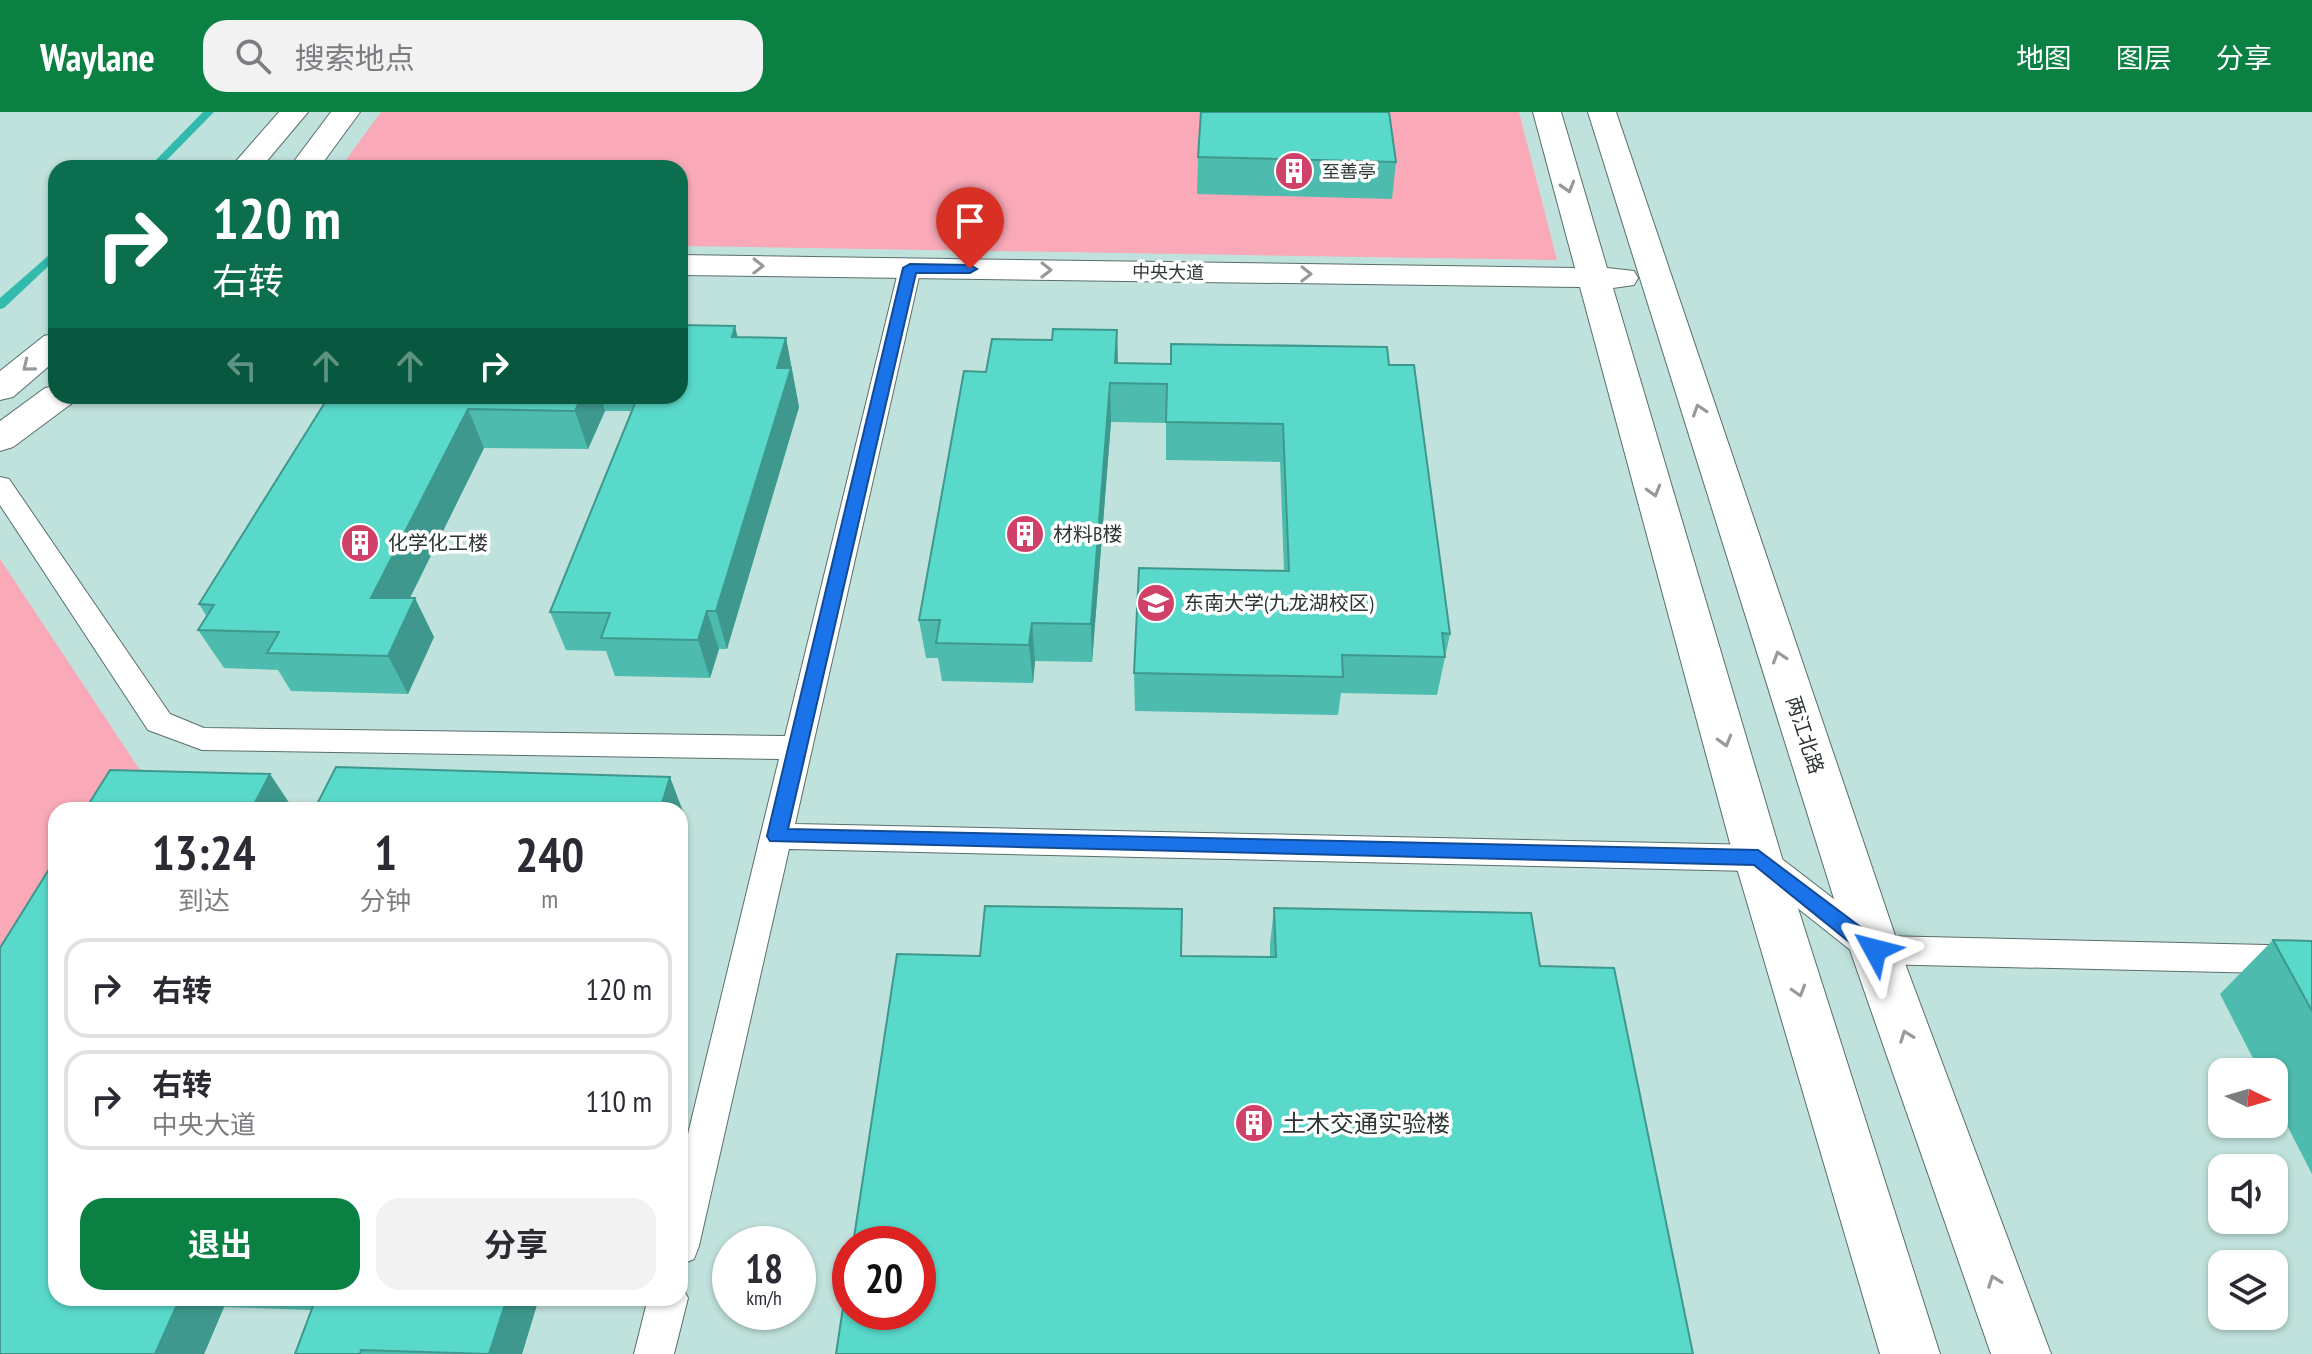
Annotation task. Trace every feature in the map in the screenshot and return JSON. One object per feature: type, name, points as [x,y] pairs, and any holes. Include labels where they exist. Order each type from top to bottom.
[{"type":"street","points":[[1547,112],[1758,858],[1910,1354]]},
{"type":"street","name":"两江北路","points":[[1602,112],[1875,950],[2021,1354]]},
{"type":"street","points":[[252,160],[285,124]]},
{"type":"street","points":[[310,160],[337,124]]},
{"type":"street","name":"中央大道","points":[[688,265],[1656,279]]},
{"type":"street","points":[[0,389],[48,350]]},
{"type":"street","points":[[0,439],[48,403]]},
{"type":"lane","points":[[688,1212],[910,268]]},
{"type":"lane","points":[[0,485],[159,722],[202,739],[797,748]]},
{"type":"lane","points":[[777,836],[1758,858],[1875,950],[2312,960]]},
{"type":"lane","points":[[654,1354],[666,1306]]},
{"type":"shaded area","name":"东南大学(九龙湖校区)","points":[[0,112],[2312,112],[2312,1354],[0,1354]]},
{"type":"shaded area","points":[[381,112],[1519,112],[1557,260],[688,246],[688,160],[346,160]]},
{"type":"shaded area","points":[[0,559],[146,779],[133,802],[48,802],[48,946],[0,1027]]},
{"type":"building","points":[[1201,112],[1389,112],[1396,162],[1198,157]]},
{"type":"building","points":[[688,325],[735,326],[732,337],[786,338],[777,368],[791,368],[716,611],[707,611],[698,640],[601,638],[610,613],[550,612],[635,404],[688,404]]},
{"type":"building","name":"材料B楼","points":[[1053,329],[1117,330],[1115,363],[1171,364],[1171,344],[1387,347],[1389,365],[1414,365],[1450,634],[1442,633],[1445,657],[1342,655],[1343,677],[1134,673],[1139,568],[1289,571],[1283,424],[1166,422],[1167,384],[1110,383],[1091,624],[1032,623],[1029,645],[936,643],[940,620],[919,620],[964,371],[986,372],[992,339],[1052,340]]},
{"type":"building","name":"化学化工楼","points":[[324,404],[578,404],[575,411],[468,409],[371,598],[415,598],[388,656],[267,653],[279,632],[198,630],[214,605],[199,604]]},
{"type":"building","points":[[336,767],[670,777],[662,802],[318,802]]},
{"type":"building","points":[[110,770],[270,774],[255,802],[90,802]]},
{"type":"building","points":[[48,871],[48,1306],[176,1306],[155,1354],[0,1354],[0,948]]},
{"type":"building","name":"土木交通实验楼","points":[[985,906],[1182,909],[1181,956],[1276,957],[1274,908],[1531,913],[1540,966],[1614,968],[1693,1354],[836,1354],[840,1330],[936,1330],[936,1226],[856,1226],[897,954],[980,956]]},
{"type":"building","points":[[2273,940],[2312,941],[2312,1011]]},
{"type":"building","points":[[313,1306],[504,1306],[489,1354],[361,1350],[360,1354],[295,1354]]},
{"type":"waterway","points":[[161,160],[209,112]]},
{"type":"waterway","points":[[0,305],[48,260]]},
{"type":"place","name":"至善亭","points":[[1294,171]]},
{"type":"place","name":"材料B楼","points":[[1025,534]]},
{"type":"place","name":"化学化工楼","points":[[360,543]]},
{"type":"place","name":"东南大学(九龙湖校区)","points":[[1156,603]]},
{"type":"place","name":"土木交通实验楼","points":[[1254,1123]]},
{"type":"route","points":[[970,269],[910,268],[777,836],[1758,858],[1875,950]]}]
